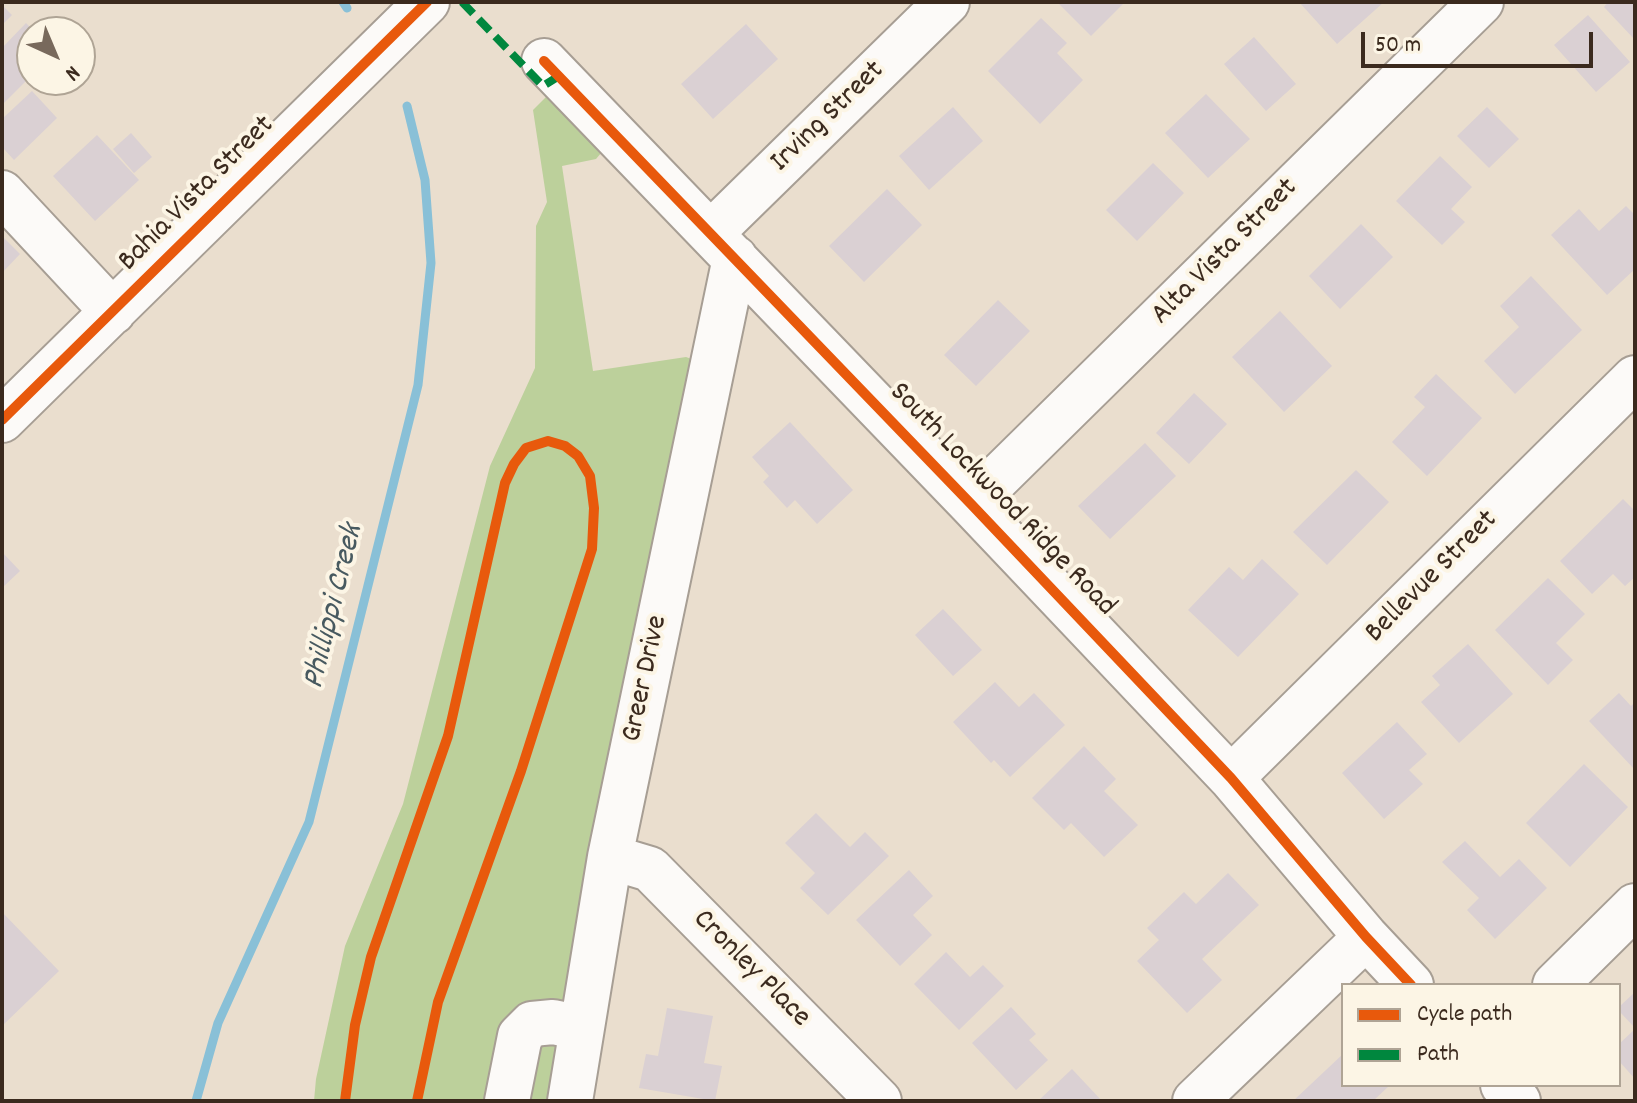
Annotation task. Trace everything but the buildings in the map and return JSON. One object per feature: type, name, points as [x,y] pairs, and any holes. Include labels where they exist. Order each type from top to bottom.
[{"type":"street","name":"Bahia Vista Street","points":[[2,420],[427,2]]},
{"type":"street","name":"Irving Street","points":[[723,246],[947,2]]},
{"type":"street","name":"Alta Vista Street","points":[[971,504],[1481,2]]},
{"type":"street","name":"South Lockwood Ridge Road","points":[[544,61],[1231,778],[1409,983]]},
{"type":"street","points":[[2,193],[113,312]]},
{"type":"street","name":"Greer Drive","points":[[570,1101],[610,857],[723,246]]},
{"type":"street","name":"Bellevue Street","points":[[1231,778],[1635,378]]},
{"type":"street","name":"Cronley Place","points":[[610,857],[650,869],[879,1101]]},
{"type":"street","points":[[1557,983],[1635,906]]},
{"type":"street","points":[[1195,1101],[1366,937]]},
{"type":"street","points":[[507,1101],[520,1036],[532,1024],[553,1022],[582,1028]]},
{"type":"green space","points":[[553,90],[607,146],[596,159],[562,166],[593,371],[686,357],[700,362],[553,1101],[314,1101],[345,946],[403,804],[490,466],[535,368],[536,226],[547,202],[533,110]]},
{"type":"waterway","name":"Phillippi Creek","points":[[343,2],[347,8]]},
{"type":"waterway","name":"Phillippi Creek","points":[[196,1101],[218,1023],[309,822],[418,385],[431,263],[425,180],[407,106]]},
{"type":"marked path","points":[[462,2],[543,86],[559,76]]},
{"type":"cycle path","points":[[2,420],[427,2]]},
{"type":"cycle path","points":[[544,61],[1231,778],[1409,983]]},
{"type":"cycle path","points":[[345,1101],[355,1025],[371,957],[448,736],[505,483],[526,448],[548,441],[565,446],[578,456],[590,476],[594,508],[592,549],[521,771],[438,1002],[417,1101]]}]
